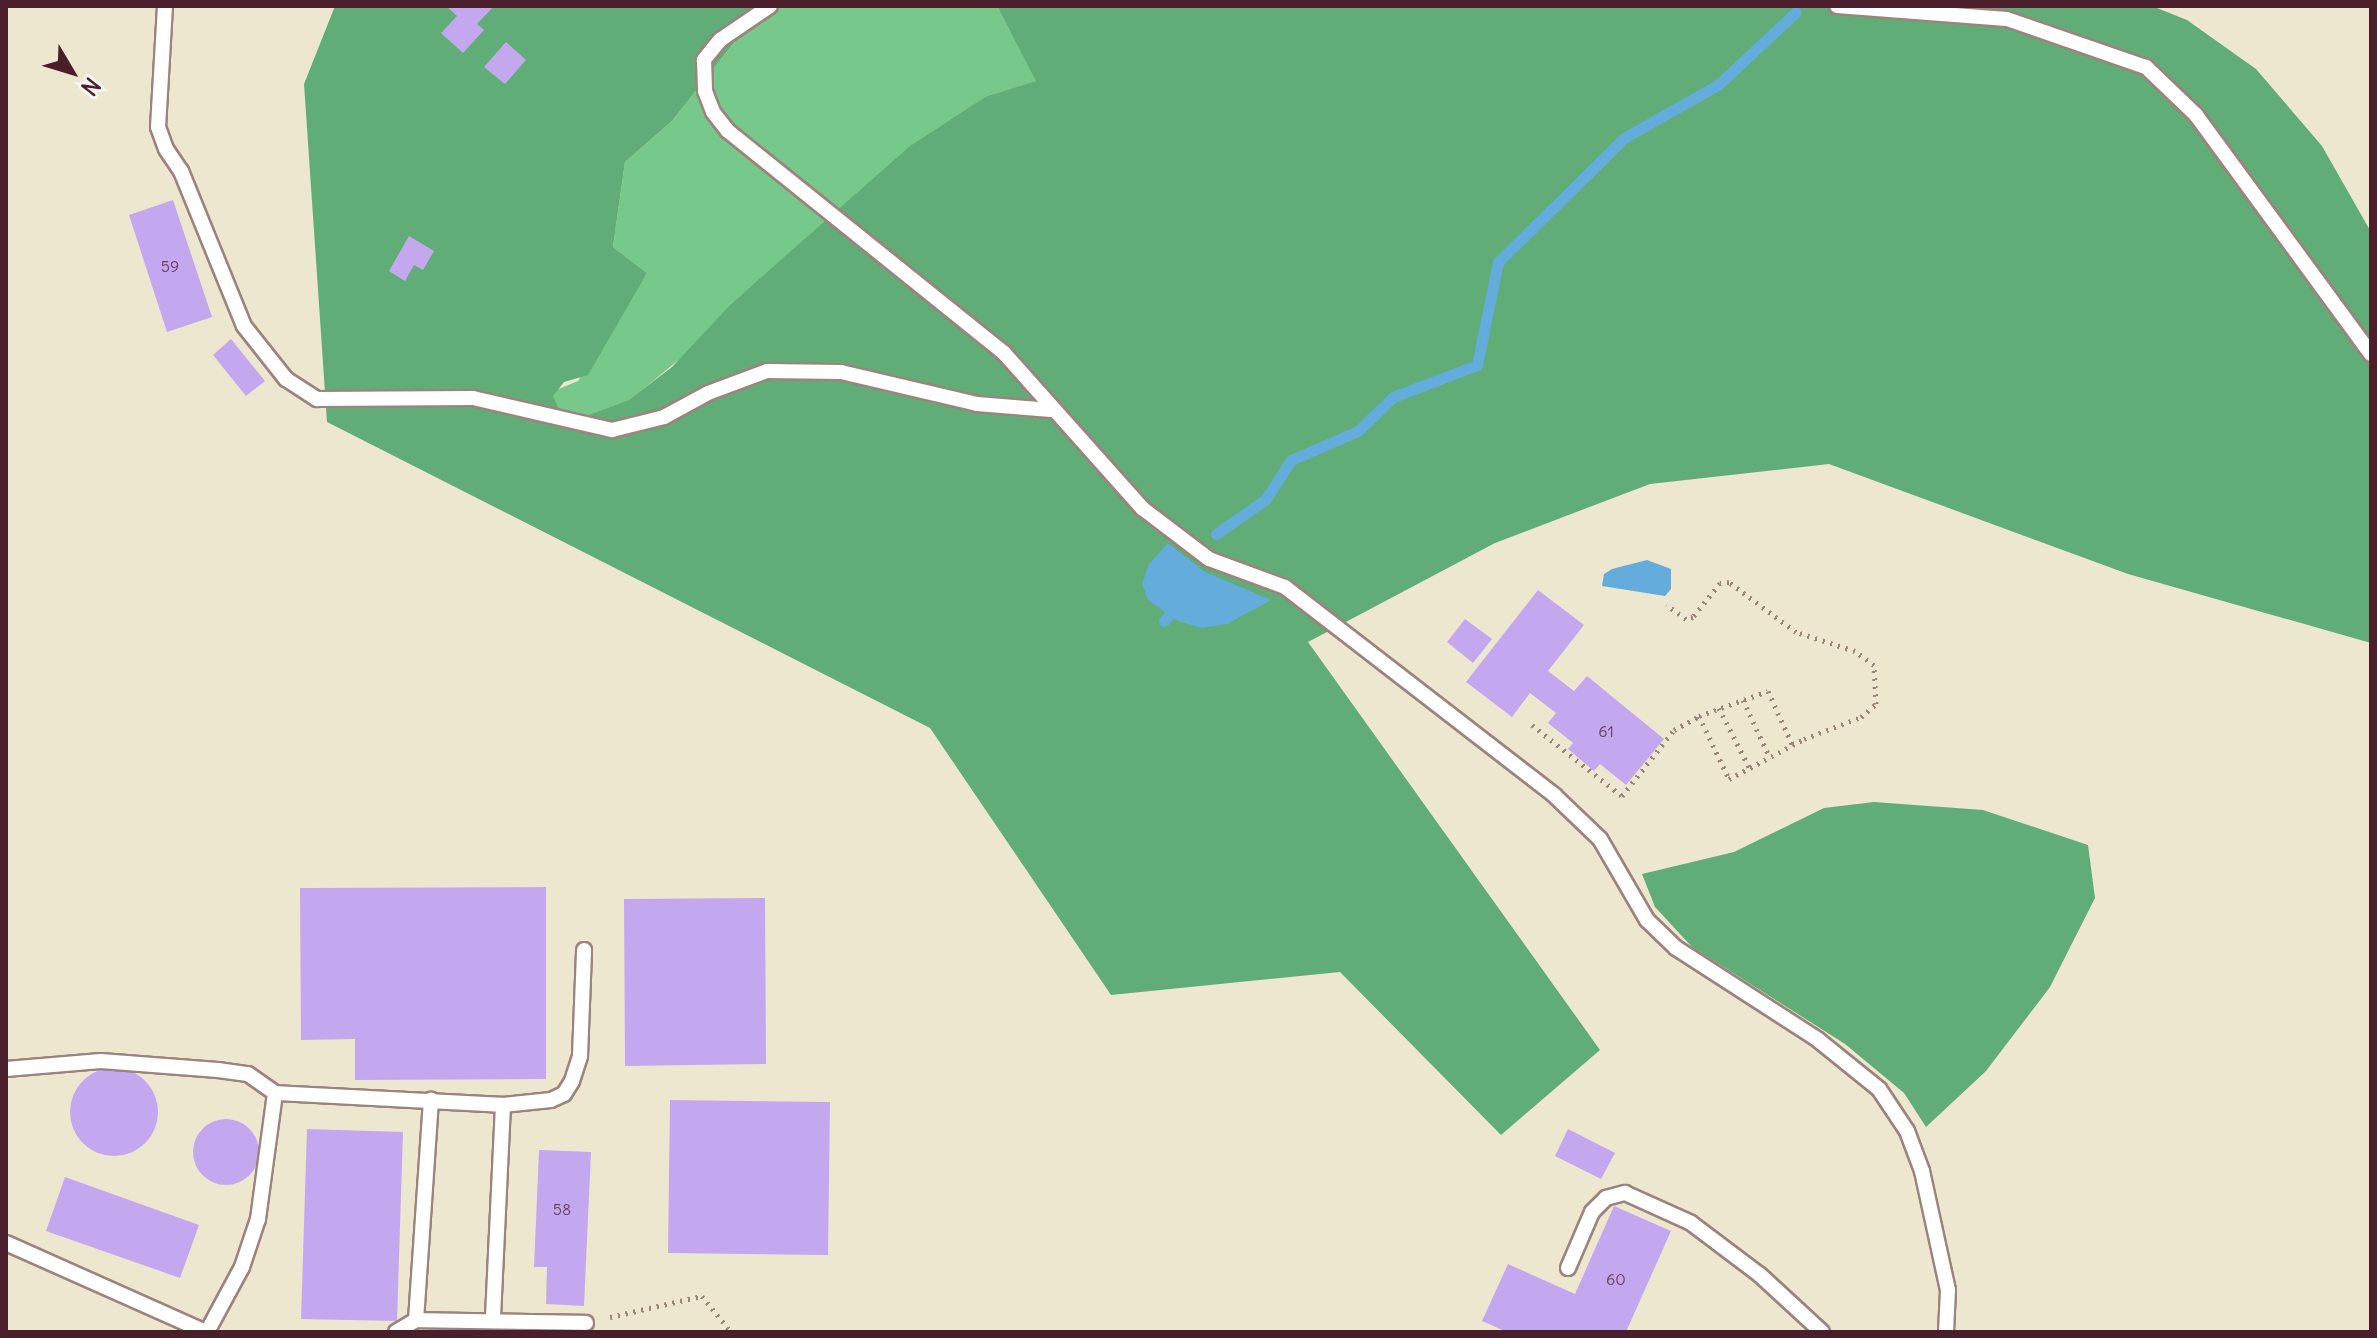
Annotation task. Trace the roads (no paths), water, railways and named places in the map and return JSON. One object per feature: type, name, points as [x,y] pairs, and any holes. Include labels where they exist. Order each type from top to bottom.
[{"type":"lane","points":[[165,6],[158,127],[166,149],[181,171],[244,326],[286,379],[317,399],[473,398],[612,430],[664,417],[708,393],[767,371],[841,372],[977,404],[1051,410]]},
{"type":"lane","points":[[770,6],[720,40],[704,60],[713,112],[728,131],[1004,353],[1051,410],[1142,508],[1209,559],[1285,587],[1582,818],[1611,854],[1647,920],[1676,948],[1817,1039],[1879,1089],[1907,1131],[1922,1171],[1948,1290],[1946,1332]]},
{"type":"lane","points":[[1837,6],[2007,19],[2146,67],[2196,115],[2371,354]]},
{"type":"lane","points":[[6,1069],[101,1061],[248,1074],[275,1093],[503,1105],[551,1100],[564,1094],[580,1056],[584,950]]},
{"type":"lane","points":[[6,1243],[207,1332],[242,1267],[258,1219],[275,1093]]},
{"type":"lane","points":[[416,1320],[431,1100]]},
{"type":"lane","points":[[493,1321],[503,1105]]},
{"type":"lane","points":[[1568,1268],[1592,1212],[1606,1198],[1625,1193],[1691,1223],[1760,1275],[1822,1332]]},
{"type":"lane","points":[[396,1332],[416,1320],[586,1323]]},
{"type":"water","points":[[1168,543],[1205,572],[1271,600],[1227,624],[1202,628],[1178,621],[1148,600],[1142,584],[1149,564]]},
{"type":"water","points":[[1647,560],[1671,569],[1671,589],[1665,596],[1602,586],[1604,574],[1612,569]]},
{"type":"waterway","points":[[1216,534],[1266,499],[1291,460],[1358,431],[1393,397],[1477,365],[1498,262],[1624,138],[1719,84],[1796,12]]},
{"type":"waterway","points":[[1164,621],[1169,615]]}]
